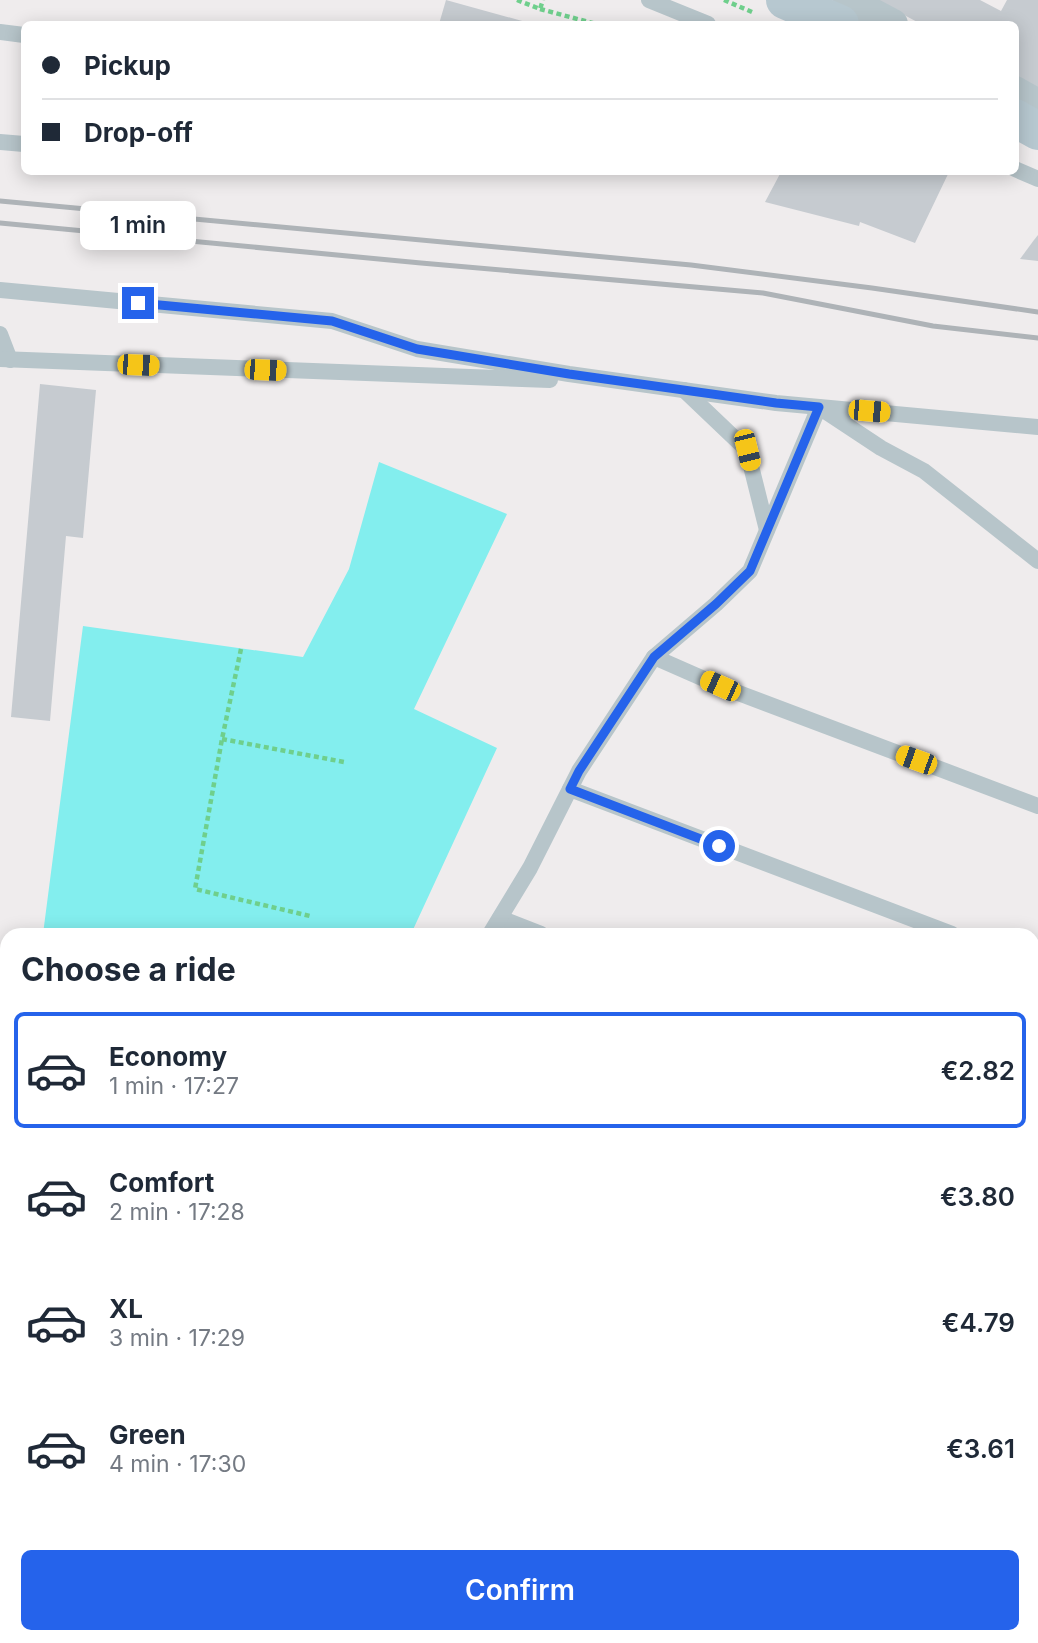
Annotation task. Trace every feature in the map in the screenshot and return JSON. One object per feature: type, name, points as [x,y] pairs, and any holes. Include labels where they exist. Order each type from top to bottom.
[{"type":"main road","points":[[785,0],[837,14]]},
{"type":"main road","points":[[1019,120],[1038,131]]},
{"type":"street","points":[[837,14],[876,21]]},
{"type":"street","points":[[1019,93],[1038,104]]},
{"type":"lane","points":[[649,0],[701,21]]},
{"type":"lane","points":[[0,32],[21,35]]},
{"type":"lane","points":[[0,142],[21,144]]},
{"type":"lane","points":[[1019,171],[1038,179]]},
{"type":"lane","points":[[0,290],[332,321],[417,349],[569,374],[776,403],[1038,427]]},
{"type":"lane","points":[[0,334],[5,360],[629,382]]},
{"type":"lane","points":[[684,390],[747,450],[767,530]]},
{"type":"lane","points":[[494,928],[530,868],[579,771],[654,657],[750,571],[819,407]]},
{"type":"lane","points":[[819,407],[881,448],[924,471],[1038,561]]},
{"type":"lane","points":[[654,657],[720,686],[1038,806]]},
{"type":"lane","points":[[570,789],[936,928]]},
{"type":"lane","points":[[500,918],[526,928]]},
{"type":"path","points":[[517,0],[585,21]]},
{"type":"path","points":[[540,9],[543,0]]},
{"type":"path","points":[[241,649],[195,889],[310,916]]},
{"type":"path","points":[[222,739],[344,762]]},
{"type":"water","points":[[379,462],[507,514],[414,709],[497,748],[414,928],[44,928],[83,626],[303,657],[349,569]]},
{"type":"building","points":[[446,0],[522,21],[440,21]]},
{"type":"building","points":[[876,0],[980,0],[1001,11],[1007,0],[1038,0],[1038,91],[1019,79],[1019,21],[915,21]]},
{"type":"building","points":[[779,175],[948,175],[915,243],[860,222],[859,226],[765,202]]},
{"type":"building","points":[[1038,235],[1038,261],[1020,259],[1034,240]]},
{"type":"building","points":[[40,384],[96,390],[83,538],[66,536],[50,721],[11,717]]},
{"type":"railway","points":[[0,201],[691,265],[1038,312]]},
{"type":"railway","points":[[0,223],[763,293],[933,326],[1038,338]]},
{"type":"route","points":[[138,303],[332,321],[417,349],[569,374],[819,407],[750,571],[654,657],[570,789],[719,846]]}]
